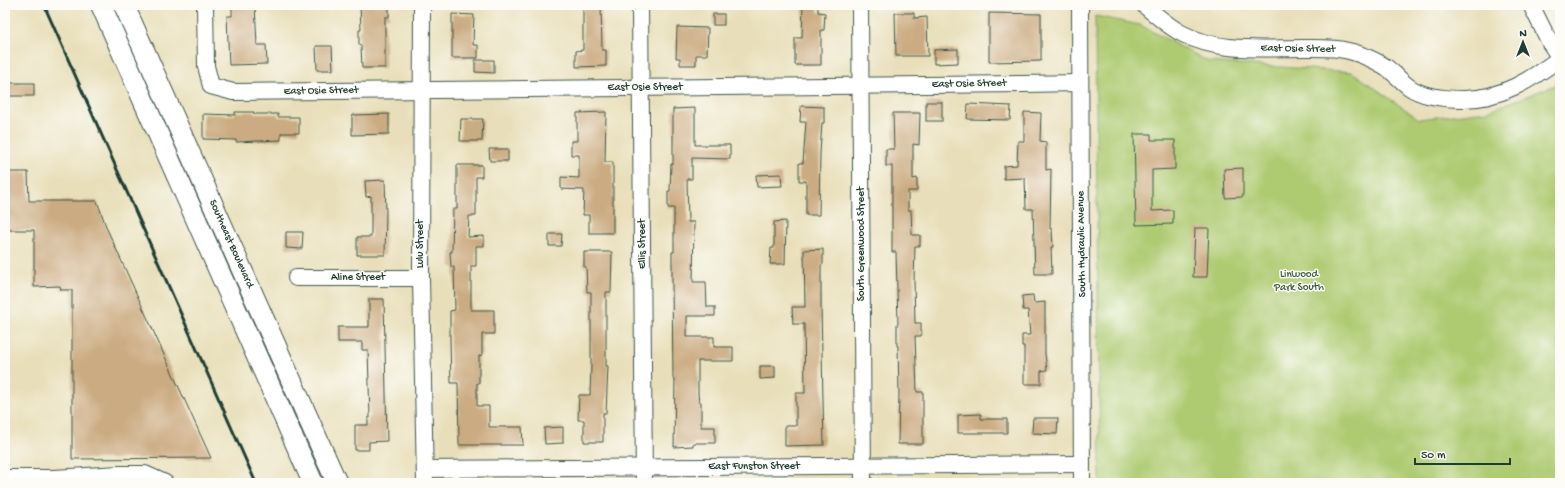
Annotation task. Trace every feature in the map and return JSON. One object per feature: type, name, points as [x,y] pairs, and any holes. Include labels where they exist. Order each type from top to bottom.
[{"type":"main road","name":"Southeast Boulevard","points":[[101,5],[313,483]]},
{"type":"main road","name":"Southeast Boulevard","points":[[124,5],[337,483]]},
{"type":"street","name":"East Osie Street","points":[[205,5],[206,66],[211,86],[233,92],[1080,83]]},
{"type":"street","name":"Lulu Street","points":[[422,5],[423,89],[421,278],[425,476]]},
{"type":"street","name":"Ellis Street","points":[[640,5],[644,475]]},
{"type":"street","name":"South Greenwood Street","points":[[860,5],[863,483]]},
{"type":"street","name":"South Hydraulic Avenue","points":[[1080,5],[1082,483]]},
{"type":"street","name":"East Osie Street","points":[[1144,5],[1182,34],[1206,44],[1229,48],[1333,48],[1359,54],[1385,67],[1410,88],[1438,98],[1466,99],[1493,95],[1518,86],[1560,58]]},
{"type":"street","points":[[1531,5],[1550,44],[1560,58]]},
{"type":"street","name":"Aline Street","points":[[296,278],[421,278]]},
{"type":"street","name":"East Funston Street","points":[[425,476],[644,475],[863,466],[1082,464]]},
{"type":"street","points":[[5,478],[54,478],[145,474],[165,483]]},
{"type":"green space","name":"Linwood Park South","points":[[1095,16],[1140,25],[1209,62],[1352,72],[1419,119],[1488,111],[1558,84],[1560,87],[1560,483],[1100,483]]},
{"type":"building","points":[[232,5],[255,5],[257,45],[266,45],[267,64],[229,65],[227,16],[232,16]]},
{"type":"building","points":[[360,5],[389,5],[389,17],[385,17],[385,68],[362,68],[361,45],[359,45],[359,30],[361,30]]},
{"type":"building","points":[[583,5],[601,5],[602,50],[606,50],[606,66],[576,67],[576,51],[583,50]]},
{"type":"building","points":[[803,5],[818,5],[818,12],[825,13],[824,30],[821,30],[821,65],[795,65],[795,38],[802,38]]},
{"type":"building","points":[[895,13],[914,13],[914,18],[927,17],[928,56],[896,56]]},
{"type":"building","points":[[989,13],[1041,14],[1041,61],[989,62]]},
{"type":"building","points":[[452,14],[474,15],[473,45],[478,45],[478,58],[452,58]]},
{"type":"building","points":[[713,14],[724,14],[724,25],[713,25]]},
{"type":"building","points":[[677,27],[708,28],[707,55],[696,55],[696,65],[680,65],[680,58],[676,58]]},
{"type":"building","points":[[316,46],[332,46],[333,70],[317,70]]},
{"type":"building","points":[[958,49],[958,63],[934,64],[934,50]]},
{"type":"building","points":[[475,60],[494,60],[494,73],[475,72]]},
{"type":"building","points":[[5,83],[34,83],[34,96],[5,96]]},
{"type":"building","points":[[926,102],[942,102],[942,121],[926,121]]},
{"type":"building","points":[[968,104],[1011,106],[1010,120],[967,119]]},
{"type":"building","points":[[801,106],[824,107],[824,123],[822,123],[820,153],[819,215],[806,215],[806,181],[799,181],[799,163],[803,163],[806,122],[800,122]]},
{"type":"building","points":[[695,108],[695,145],[730,145],[730,159],[692,158],[692,179],[687,179],[688,222],[694,222],[693,282],[706,282],[707,307],[715,307],[715,316],[687,316],[687,337],[714,337],[714,347],[733,347],[733,361],[698,361],[698,394],[699,402],[701,402],[701,427],[715,427],[715,443],[693,443],[693,446],[674,447],[675,379],[673,379],[672,252],[674,252],[674,208],[668,208],[671,164],[673,164],[673,109]]},
{"type":"building","points":[[235,112],[278,114],[278,117],[299,117],[299,133],[281,133],[281,140],[236,142],[236,140],[203,139],[203,114],[235,115]]},
{"type":"building","points":[[606,112],[605,162],[613,162],[613,233],[589,233],[589,215],[583,215],[584,190],[561,189],[561,177],[579,178],[579,155],[571,155],[571,141],[577,141],[577,113]]},
{"type":"building","points":[[1024,112],[1041,113],[1040,141],[1046,142],[1046,170],[1051,169],[1050,229],[1052,229],[1053,247],[1051,247],[1052,274],[1035,274],[1033,209],[1026,209],[1025,178],[1004,179],[1004,166],[1017,165],[1018,141],[1024,141]]},
{"type":"building","points":[[893,113],[920,113],[919,145],[913,144],[913,179],[917,178],[917,191],[908,191],[908,210],[911,210],[912,235],[920,235],[920,246],[915,246],[914,280],[915,323],[921,323],[921,336],[915,336],[917,392],[923,392],[923,444],[898,444],[899,393],[896,252],[892,252],[892,166],[886,166],[886,149],[894,149]]},
{"type":"building","points":[[389,114],[389,134],[352,135],[352,115]]},
{"type":"building","points":[[461,119],[483,119],[482,141],[460,141]]},
{"type":"building","points":[[1134,134],[1151,134],[1151,140],[1175,140],[1175,169],[1152,170],[1152,211],[1173,210],[1173,224],[1136,225]]},
{"type":"building","points":[[489,149],[508,149],[508,161],[490,161]]},
{"type":"building","points":[[457,165],[482,165],[482,177],[476,177],[476,216],[469,216],[468,237],[484,236],[484,246],[476,246],[476,266],[471,266],[471,310],[494,310],[494,334],[482,334],[482,355],[479,356],[479,383],[477,383],[477,406],[489,406],[489,427],[522,427],[523,445],[459,445],[458,383],[451,383],[450,340],[450,311],[455,310],[454,267],[451,267],[450,252],[452,252],[453,209],[457,209]]},
{"type":"building","points":[[1243,168],[1243,197],[1225,198],[1224,169]]},
{"type":"building","points":[[5,172],[28,172],[29,201],[97,201],[107,229],[211,458],[72,459],[72,290],[61,290],[60,286],[34,287],[34,230],[5,230]]},
{"type":"building","points":[[781,174],[782,186],[757,187],[756,175]]},
{"type":"building","points":[[385,180],[385,255],[357,255],[357,237],[371,237],[371,196],[366,197],[365,181]]},
{"type":"building","points":[[786,221],[785,264],[770,264],[771,248],[774,248],[774,222]]},
{"type":"building","points":[[1195,228],[1209,228],[1207,277],[1193,277]]},
{"type":"building","points":[[286,232],[303,232],[302,249],[286,248]]},
{"type":"building","points":[[549,234],[562,234],[561,246],[549,246]]},
{"type":"building","points":[[823,249],[823,264],[821,265],[821,307],[824,445],[785,446],[785,426],[796,426],[796,393],[805,393],[804,324],[793,324],[792,307],[805,307],[804,250]]},
{"type":"building","points":[[584,252],[612,252],[611,292],[606,292],[606,366],[608,366],[606,413],[603,413],[603,442],[584,442],[584,420],[578,420],[579,395],[590,395],[591,292],[587,292]]},
{"type":"building","points":[[1033,295],[1034,303],[1045,302],[1045,354],[1047,370],[1041,371],[1041,384],[1024,384],[1024,346],[1022,346],[1022,335],[1030,335],[1028,310],[1023,310],[1022,296]]},
{"type":"building","points":[[369,299],[384,299],[387,441],[369,442],[369,450],[355,450],[355,425],[368,425],[368,418],[370,418],[368,350],[362,350],[362,342],[338,342],[338,327],[369,327]]},
{"type":"building","points":[[760,366],[775,366],[775,378],[760,379]]},
{"type":"building","points":[[981,414],[981,419],[1007,419],[1007,433],[958,433],[958,415]]},
{"type":"building","points":[[1033,418],[1058,418],[1057,434],[1032,433]]},
{"type":"building","points":[[563,427],[563,443],[545,444],[544,428]]},
{"type":"railway","points":[[44,5],[256,483]]}]
